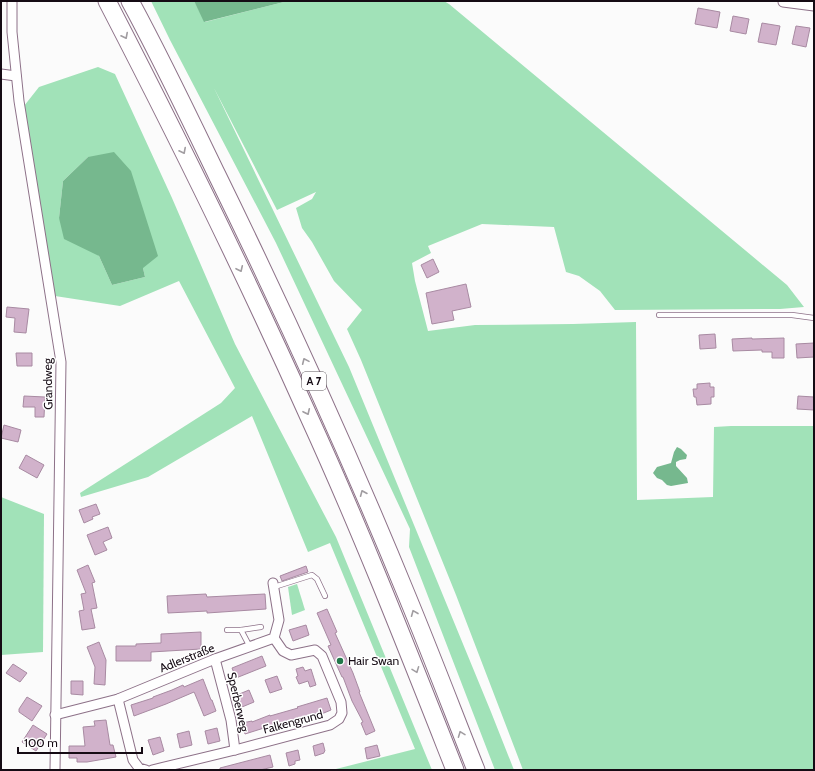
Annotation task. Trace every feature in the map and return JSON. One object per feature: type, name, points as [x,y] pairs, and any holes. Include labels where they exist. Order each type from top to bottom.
[{"type":"highway","name":"A 7","points":[[107,1],[188,160],[310,418],[375,569],[454,770]]},
{"type":"highway","name":"A 7","points":[[130,1],[162,62],[250,243],[339,437],[410,604],[476,770]]},
{"type":"street","name":"Grandweg","points":[[12,1],[12,32],[19,101],[61,362],[55,770]]},
{"type":"street","points":[[781,1],[814,6]]},
{"type":"street","points":[[1,74],[16,76]]},
{"type":"street","points":[[274,585],[279,620],[274,638]]},
{"type":"street","name":"Adlerstraße","points":[[56,716],[118,699],[215,659],[274,638]]},
{"type":"street","name":"Falkengrund","points":[[152,770],[330,725],[339,719],[342,713],[341,702],[322,656],[315,650],[291,655],[283,652],[274,638]]},
{"type":"street","name":"Sperberweg","points":[[215,659],[231,720],[235,750]]},
{"type":"street","points":[[118,699],[133,760],[139,768],[146,770]]},
{"type":"lane","points":[[659,315],[792,315],[814,318]]},
{"type":"lane","points":[[274,585],[312,575],[317,579],[325,596]]},
{"type":"lane","points":[[227,630],[241,630],[261,627]]},
{"type":"lane","points":[[241,630],[250,647]]},
{"type":"shaded area","points":[[151,1],[194,1],[205,22],[288,1],[444,1],[787,285],[804,307],[780,309],[615,310],[600,291],[579,276],[566,272],[554,227],[482,224],[428,246],[431,253],[412,263],[415,281],[428,331],[475,325],[636,322],[637,500],[713,497],[714,427],[814,426],[814,770],[523,770],[456,595],[361,360],[347,329],[362,310],[334,281],[312,242],[302,228],[296,208],[312,199],[316,192],[277,210],[214,88],[349,367],[514,770],[495,770],[409,547],[410,529],[276,243]]},
{"type":"shaded area","points":[[194,1],[288,1],[204,22]]},
{"type":"shaded area","points":[[98,67],[115,74],[172,198],[235,344],[336,537],[432,770],[332,770],[415,749],[330,543],[308,552],[252,416],[148,477],[81,497],[80,493],[221,403],[235,388],[179,281],[120,306],[55,296],[24,106],[39,87]],"holes":[[[88,157],[143,268],[145,277],[112,285],[99,256],[59,218],[63,181]]]},
{"type":"shaded area","points":[[114,152],[131,171],[158,256],[143,268],[145,277],[112,285],[99,256],[64,239],[59,218],[63,181],[88,157]]},
{"type":"shaded area","points":[[677,447],[687,455],[686,459],[676,462],[676,466],[687,478],[688,483],[671,486],[657,478],[653,473],[657,467],[671,463]]},
{"type":"shaded area","points":[[1,497],[44,514],[43,652],[1,655]]},
{"type":"shaded area","points":[[297,584],[305,610],[292,615],[288,587]]},
{"type":"building","points":[[698,8],[720,12],[717,28],[695,24]]},
{"type":"building","points":[[733,16],[749,19],[746,34],[730,31]]},
{"type":"building","points":[[762,23],[780,26],[776,45],[758,42]]},
{"type":"building","points":[[796,26],[810,28],[806,47],[792,44]]},
{"type":"building","points":[[433,259],[439,272],[427,278],[421,265]]},
{"type":"building","points":[[466,284],[471,307],[452,311],[454,320],[432,324],[426,293]]},
{"type":"building","points":[[7,307],[29,309],[26,333],[14,332],[15,318],[6,317]]},
{"type":"building","points":[[715,334],[716,348],[700,349],[699,335]]},
{"type":"building","points":[[784,338],[784,358],[772,358],[772,352],[762,352],[762,350],[733,351],[732,339]]},
{"type":"building","points":[[814,343],[814,357],[797,358],[796,344]]},
{"type":"building","points":[[16,353],[32,353],[32,366],[17,366]]},
{"type":"building","points":[[710,383],[710,387],[714,387],[714,397],[711,397],[711,404],[697,405],[693,389],[697,389],[697,384]]},
{"type":"building","points":[[24,396],[45,397],[44,417],[35,417],[35,407],[23,407]]},
{"type":"building","points":[[798,396],[814,397],[814,410],[797,409]]},
{"type":"building","points":[[4,425],[21,430],[18,442],[1,438]]},
{"type":"building","points":[[26,455],[44,465],[37,478],[19,468]]},
{"type":"building","points":[[96,504],[100,514],[92,517],[93,519],[84,523],[79,510]]},
{"type":"building","points":[[108,527],[112,538],[103,542],[107,550],[95,555],[87,535]]},
{"type":"building","points":[[88,565],[95,582],[92,583],[97,608],[91,609],[95,628],[82,630],[79,611],[84,610],[81,594],[86,593],[77,570]]},
{"type":"building","points":[[306,566],[308,572],[282,581],[280,576]]},
{"type":"building","points":[[206,594],[207,597],[265,594],[266,609],[207,613],[207,611],[168,613],[167,596]]},
{"type":"building","points":[[327,609],[337,632],[335,633],[353,673],[375,731],[366,735],[361,723],[363,722],[352,701],[343,677],[328,646],[331,645],[317,613]]},
{"type":"building","points":[[306,625],[309,635],[293,641],[289,630]]},
{"type":"building","points":[[201,632],[201,649],[151,652],[151,661],[116,661],[116,646],[136,646],[136,644],[161,643],[161,634]]},
{"type":"building","points":[[99,642],[106,660],[105,685],[94,684],[95,667],[87,647]]},
{"type":"building","points":[[262,656],[266,666],[236,678],[232,668]]},
{"type":"building","points":[[13,664],[27,673],[20,682],[6,673]]},
{"type":"building","points":[[303,667],[305,671],[311,669],[316,685],[310,687],[308,681],[299,684],[296,677],[298,676],[296,669]]},
{"type":"building","points":[[277,676],[282,689],[270,693],[265,680]]},
{"type":"building","points":[[203,679],[216,711],[204,716],[194,692],[134,716],[131,705]]},
{"type":"building","points":[[71,681],[83,681],[83,695],[71,694]]},
{"type":"building","points":[[249,690],[254,702],[242,707],[237,695]]},
{"type":"building","points":[[27,697],[42,706],[32,721],[19,712],[19,709]]},
{"type":"building","points":[[327,698],[331,710],[319,715],[318,713],[282,723],[264,730],[264,728],[245,734],[242,723],[252,722]]},
{"type":"building","points":[[106,720],[110,745],[113,745],[116,757],[87,762],[77,762],[77,758],[69,758],[69,746],[85,746],[83,727],[95,726],[94,721]]},
{"type":"building","points":[[33,725],[47,734],[36,751],[22,742]]},
{"type":"building","points":[[217,728],[220,741],[208,744],[205,731]]},
{"type":"building","points":[[189,731],[192,745],[180,748],[177,734]]},
{"type":"building","points":[[160,737],[164,751],[153,755],[148,740]]},
{"type":"building","points":[[323,743],[324,753],[315,756],[313,746]]},
{"type":"building","points":[[377,745],[380,756],[367,759],[365,748]]},
{"type":"building","points":[[298,750],[300,760],[295,761],[295,764],[289,766],[286,753]]},
{"type":"building","points":[[270,755],[273,767],[260,770],[220,770],[220,768]]},
{"type":"place","name":"Hair Swan","points":[[340,661]]}]
